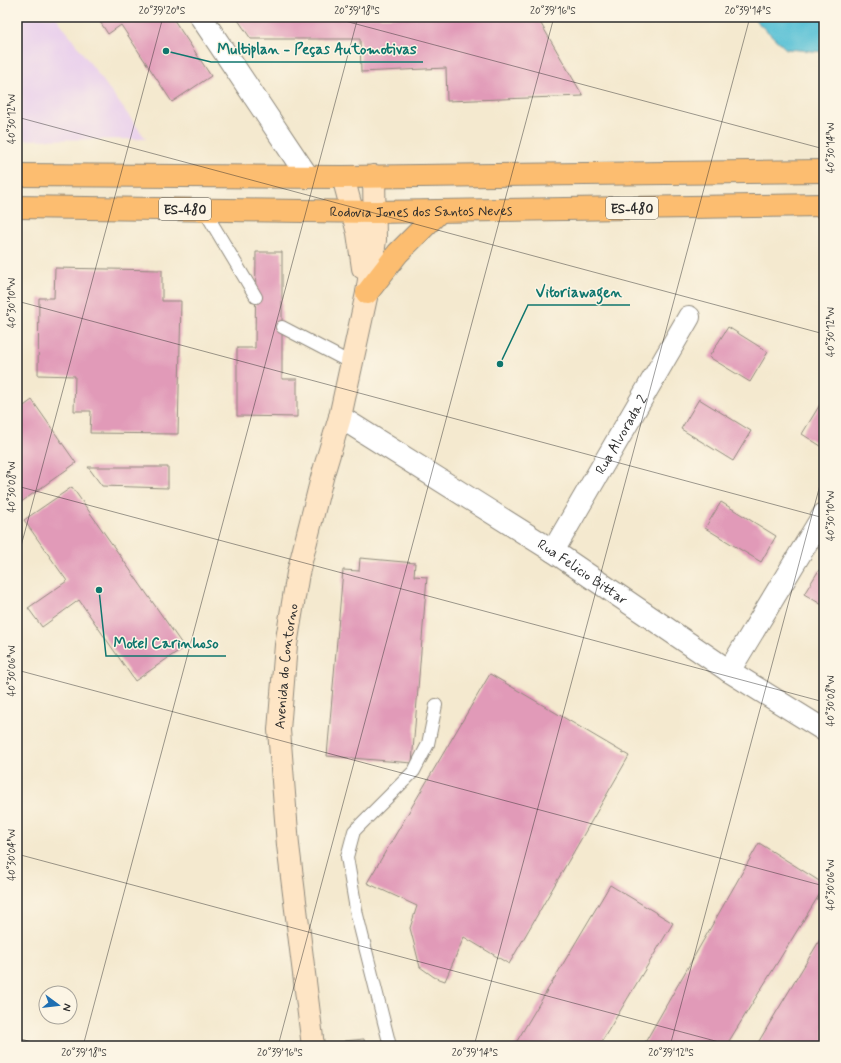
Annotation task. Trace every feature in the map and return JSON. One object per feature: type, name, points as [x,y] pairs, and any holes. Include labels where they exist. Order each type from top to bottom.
[{"type":"main road","points":[[17,175],[343,177],[824,171]]},
{"type":"main road","name":"Avenida do Contorno","points":[[313,1046],[288,845],[279,730],[286,645],[298,573],[323,474],[340,417],[353,364],[367,293],[375,240],[374,176]]},
{"type":"main road","name":"Avenida do Contorno","points":[[343,177],[359,238],[367,293]]},
{"type":"main road","name":"Rodovia Jones dos Santos Neves","points":[[17,207],[375,212],[824,205]]},
{"type":"main road","points":[[367,293],[398,253],[440,211]]},
{"type":"street","points":[[201,17],[308,177]]},
{"type":"street","name":"Rua Alvorada 2","points":[[553,551],[689,317]]},
{"type":"street","name":"Rua Felicio Bittar","points":[[340,417],[553,551],[729,671],[824,730]]},
{"type":"street","points":[[729,671],[824,514]]},
{"type":"lane","points":[[204,210],[256,297]]},
{"type":"lane","points":[[282,327],[353,364]]},
{"type":"lane","points":[[390,1046],[357,915],[347,858],[354,831],[414,772],[428,744],[436,705]]},
{"type":"shaded area","points":[[17,17],[56,17],[146,139],[17,140]]},
{"type":"water","points":[[752,17],[824,17],[824,52],[786,49]]},
{"type":"building","points":[[97,17],[172,17],[211,76],[172,102],[121,25],[108,34]]},
{"type":"building","points":[[236,17],[537,17],[583,96],[447,101],[446,68],[361,72],[360,39],[251,39]]},
{"type":"building","points":[[256,252],[282,252],[282,379],[297,379],[297,417],[237,416],[237,348],[255,348]]},
{"type":"building","points":[[55,268],[162,270],[162,301],[181,301],[178,434],[90,433],[91,411],[74,411],[75,376],[38,375],[39,298],[54,298]]},
{"type":"building","points":[[728,327],[768,352],[750,382],[709,357]]},
{"type":"building","points":[[824,398],[824,448],[802,434]]},
{"type":"building","points":[[699,399],[751,431],[733,461],[681,429]]},
{"type":"building","points":[[32,400],[76,463],[17,505],[17,411]]},
{"type":"building","points":[[88,467],[168,467],[168,488],[102,486]]},
{"type":"building","points":[[72,487],[184,647],[135,681],[79,600],[42,627],[28,608],[67,581],[24,520]]},
{"type":"building","points":[[721,502],[776,536],[761,562],[705,528]]},
{"type":"building","points":[[360,558],[415,563],[414,576],[427,577],[412,763],[327,756],[343,570],[359,571]]},
{"type":"building","points":[[819,570],[824,573],[824,606],[804,594]]},
{"type":"building","points":[[490,674],[629,756],[509,964],[464,937],[445,981],[434,977],[420,967],[410,928],[417,906],[367,883]]},
{"type":"building","points":[[759,843],[824,884],[824,887],[726,1046],[643,1046]]},
{"type":"building","points":[[610,885],[673,923],[599,1046],[514,1046]]},
{"type":"building","points":[[824,933],[824,1046],[756,1046]]},
{"type":"building","points":[[364,1039],[365,1046],[345,1046],[344,1041]]},
{"type":"place","name":"Multiplan - Peças Automotivas","points":[[166,51]]},
{"type":"place","name":"Vitoriawagen","points":[[500,364]]},
{"type":"place","name":"Motel Carinhoso","points":[[99,590]]}]
